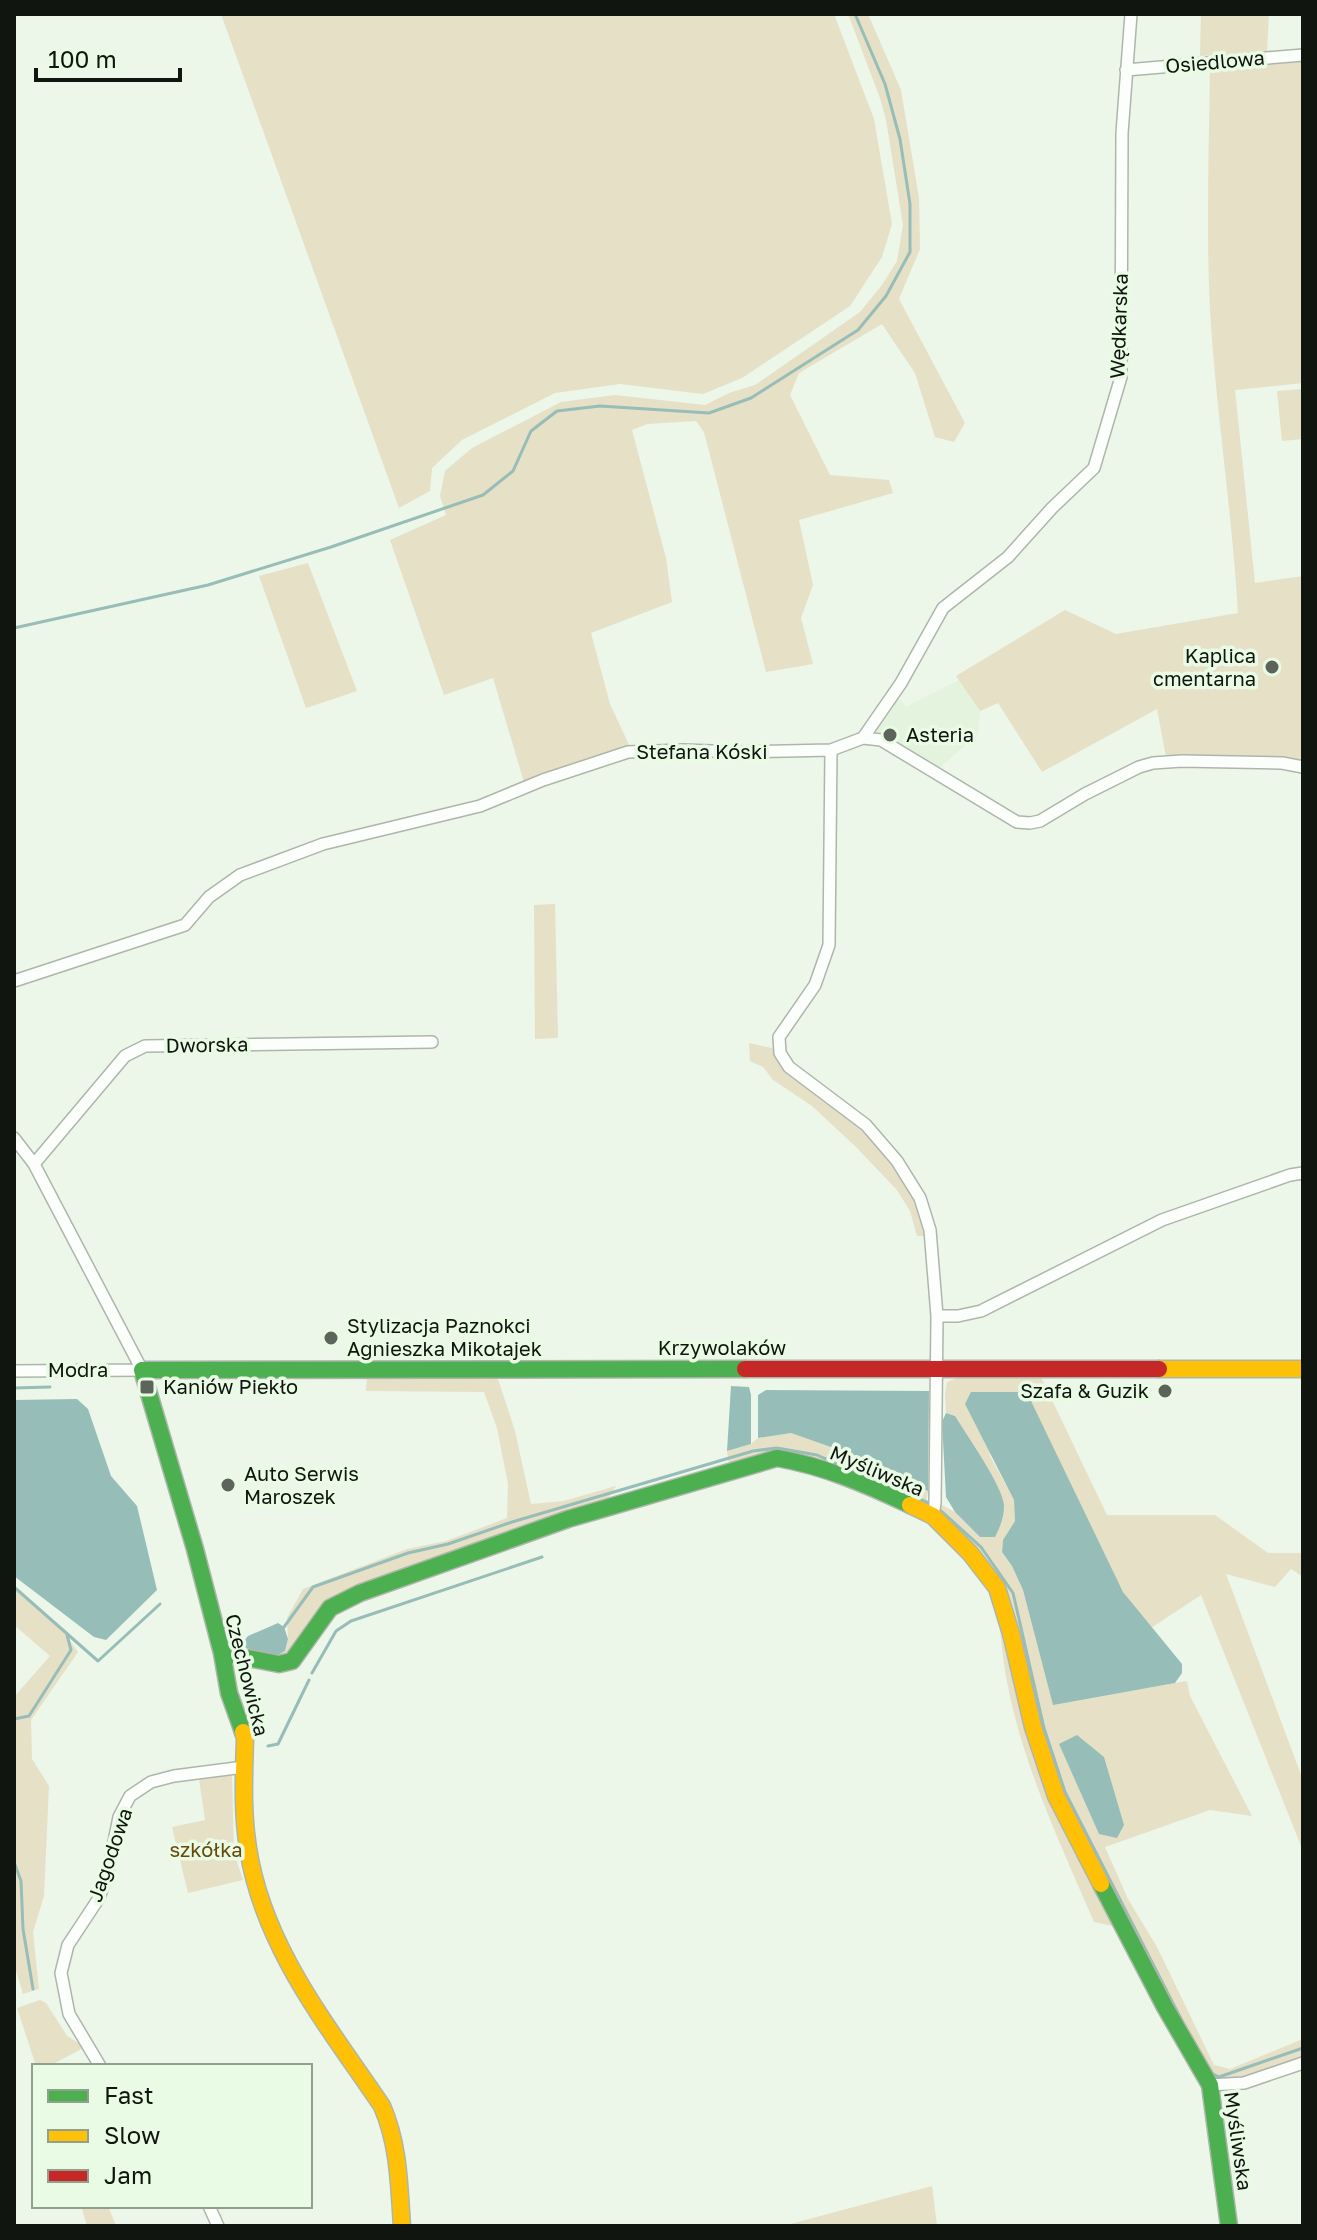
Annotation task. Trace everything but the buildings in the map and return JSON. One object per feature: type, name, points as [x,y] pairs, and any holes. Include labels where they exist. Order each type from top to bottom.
[{"type":"street","name":"Wędkarska","points":[[863,738],[901,683],[943,608],[1008,557],[1052,508],[1094,468],[1121,377],[1122,133],[1131,14]]},
{"type":"street","name":"Osiedlowa","points":[[1126,70],[1303,55]]},
{"type":"street","name":"Stefana Kóski","points":[[14,981],[185,925],[209,897],[240,875],[323,844],[480,806],[543,780],[628,752],[831,750],[863,738]]},
{"type":"street","points":[[863,738],[881,740],[1017,822],[1030,823],[1040,821],[1085,794],[1153,763],[1282,763],[1303,767]]},
{"type":"street","points":[[831,750],[829,945],[815,985],[779,1037],[780,1053],[789,1067],[866,1125],[897,1161],[920,1198],[930,1230],[937,1316],[933,1516]]},
{"type":"street","name":"Dworska","points":[[34,1164],[125,1056],[145,1046],[432,1042]]},
{"type":"street","name":"Czechowicka","points":[[14,1138],[34,1164],[142,1370],[195,1549],[229,1693],[245,1738],[243,1809],[248,1851],[261,1901],[275,1939],[293,1974],[390,2121],[396,2148],[402,2226]]},
{"type":"street","points":[[937,1316],[981,1311],[1162,1220],[1303,1173]]},
{"type":"street","name":"Krzywolaków","points":[[142,1370],[1303,1369]]},
{"type":"street","name":"Modra","points":[[14,1371],[142,1370]]},
{"type":"street","name":"Myśliwska","points":[[222,1653],[279,1664],[292,1661],[330,1608],[360,1593],[568,1519],[777,1458],[806,1463],[876,1489],[933,1516],[970,1553],[997,1588],[1033,1727],[1056,1796],[1165,2007],[1210,2085],[1229,2226]]},
{"type":"street","name":"Jagodowa","points":[[99,2064],[69,2014],[61,1973],[68,1945],[99,1898],[119,1817],[130,1796],[151,1782],[244,1767]]},
{"type":"street","points":[[1210,2085],[1244,2083],[1303,2063]]},
{"type":"shaded area","points":[[959,680],[980,711],[978,734],[937,770],[871,736],[897,697],[906,707]]},
{"type":"green space","points":[[221,14],[834,14],[874,119],[892,224],[882,257],[850,306],[742,378],[703,394],[620,384],[555,393],[462,440],[432,468],[430,491],[399,508]]},
{"type":"green space","points":[[848,14],[868,14],[901,90],[919,198],[920,249],[899,299],[965,423],[954,442],[935,437],[915,373],[882,324],[799,373],[790,395],[830,475],[889,480],[893,493],[799,520],[813,585],[801,618],[813,664],[766,672],[704,432],[696,421],[647,424],[632,430],[666,558],[672,602],[591,633],[610,704],[630,747],[524,782],[493,678],[444,695],[390,540],[446,515],[440,496],[445,471],[472,448],[561,402],[615,395],[705,405],[755,385],[860,312],[897,261],[903,225],[886,120]]},
{"type":"green space","points":[[1201,14],[1269,14],[1267,52],[1200,56]]},
{"type":"green space","points":[[1303,60],[1303,383],[1235,390],[1255,583],[1303,576],[1303,760],[1207,755],[1166,757],[1157,709],[1042,772],[998,703],[980,711],[956,676],[1065,610],[1116,634],[1238,613],[1210,310],[1210,68]]},
{"type":"green space","points":[[1303,389],[1303,439],[1282,441],[1277,391]]},
{"type":"green space","points":[[308,563],[357,691],[306,708],[259,576]]},
{"type":"green space","points":[[555,904],[558,1038],[535,1039],[534,905]]},
{"type":"green space","points":[[749,1043],[776,1049],[862,1128],[893,1162],[916,1197],[924,1236],[917,1236],[910,1211],[897,1190],[855,1146],[812,1106],[773,1080],[763,1067],[750,1061]]},
{"type":"green space","points":[[367,1375],[497,1376],[515,1431],[531,1504],[564,1501],[616,1486],[606,1501],[358,1590],[288,1659],[274,1657],[285,1651],[287,1618],[303,1589],[407,1549],[446,1541],[507,1518],[508,1484],[497,1428],[484,1392],[366,1391]]},
{"type":"green space","points":[[1040,1375],[1107,1515],[1215,1515],[1268,1553],[1303,1553],[1303,1577],[1291,1569],[1275,1587],[1226,1574],[1303,1780],[1303,1851],[1201,1595],[1151,1628],[1123,1592],[988,1452],[1014,1500],[1015,1521],[1003,1540],[1002,1552],[1023,1590],[1053,1704],[1187,1681],[1190,1696],[1252,1816],[1210,1810],[1105,1847],[1128,1899],[1157,1947],[1214,2065],[1230,2069],[1303,2039],[1303,2060],[1243,2079],[1218,2081],[1207,2074],[1118,1927],[1094,1922],[1042,1800],[1015,1717],[1006,1674],[1000,1631],[1000,1587],[939,1517],[942,1505],[955,1512],[980,1537],[955,1416],[946,1413],[947,1382],[962,1376]]},
{"type":"green space","points":[[791,1433],[865,1459],[928,1491],[925,1508],[805,1458],[729,1464],[727,1451],[751,1444],[758,1438]]},
{"type":"green space","points":[[14,1589],[63,1631],[78,1652],[31,1720],[32,1759],[49,1786],[44,1896],[33,1932],[39,1989],[23,1994],[14,1964],[14,1697],[50,1656],[14,1625]]},
{"type":"green space","name":"szkółka","points":[[232,1775],[234,1853],[243,1880],[188,1893],[172,1827],[205,1820],[199,1779]]},
{"type":"green space","points":[[40,2000],[46,2003],[67,2036],[85,2047],[55,2064],[35,2064],[17,2008]]},
{"type":"green space","points":[[932,2186],[937,2226],[783,2226]]},
{"type":"green space","points":[[82,2208],[109,2208],[116,2226],[87,2226]]},
{"type":"water","points":[[731,1386],[749,1387],[751,1444],[727,1451]]},
{"type":"water","points":[[766,1390],[929,1391],[928,1491],[865,1459],[791,1433],[758,1438],[758,1395]]},
{"type":"water","points":[[971,1392],[1019,1392],[1030,1399],[1123,1592],[1182,1664],[1182,1673],[1175,1683],[1053,1705],[1023,1590],[1002,1552],[1003,1540],[1015,1521],[1014,1500],[965,1404]]},
{"type":"water","points":[[77,1399],[88,1409],[111,1476],[137,1506],[157,1590],[106,1640],[94,1637],[14,1576],[14,1400]]},
{"type":"water","points":[[946,1413],[955,1416],[1002,1498],[1003,1514],[995,1537],[980,1537],[955,1512],[946,1497],[942,1422]]},
{"type":"water","points":[[278,1623],[284,1627],[288,1639],[285,1651],[274,1657],[240,1646],[248,1636]]},
{"type":"water","points":[[1077,1735],[1104,1757],[1124,1825],[1117,1838],[1099,1834],[1059,1744]]},
{"type":"waterway","points":[[14,628],[208,585],[483,495],[513,471],[531,431],[557,411],[600,406],[709,413],[751,398],[858,330],[886,296],[910,252],[910,204],[900,139],[885,84],[855,14]]},
{"type":"waterway","points":[[14,1388],[50,1387]]},
{"type":"waterway","points":[[284,1627],[313,1587],[408,1553],[448,1544],[753,1451],[777,1448],[817,1455],[874,1480]]},
{"type":"waterway","points":[[888,1486],[929,1503]]},
{"type":"waterway","points":[[940,1510],[981,1547],[1013,1593],[1044,1728],[1065,1792],[1181,2019]]},
{"type":"waterway","points":[[312,1673],[336,1631],[351,1621],[542,1557]]},
{"type":"waterway","points":[[14,1587],[98,1661],[160,1604]]},
{"type":"waterway","points":[[14,1719],[29,1716],[71,1650],[67,1635]]},
{"type":"waterway","points":[[268,1746],[278,1744],[309,1680]]},
{"type":"waterway","points":[[14,1862],[21,1881],[23,1929],[33,1989]]},
{"type":"waterway","points":[[1209,2072],[1219,2077],[1303,2048]]},
{"type":"traffic: fast","points":[[243,1732],[229,1693],[195,1549],[142,1370],[745,1369]]},
{"type":"traffic: fast","points":[[222,1653],[279,1664],[292,1661],[330,1608],[360,1593],[568,1519],[777,1458],[845,1477],[910,1505]]},
{"type":"traffic: fast","points":[[1101,1884],[1210,2085],[1229,2226]]},
{"type":"traffic: slow","points":[[1159,1369],[1303,1369]]},
{"type":"traffic: slow","points":[[910,1505],[933,1516],[970,1553],[997,1588],[1033,1727],[1056,1796],[1101,1884]]},
{"type":"traffic: slow","points":[[243,1732],[245,1820],[256,1884],[268,1919],[300,1984],[382,2106],[395,2150],[402,2226]]},
{"type":"traffic: jam","points":[[745,1369],[1159,1369]]},
{"type":"place","name":"Kaplica cmentarna","points":[[1272,667]]},
{"type":"place","name":"Asteria","points":[[890,735]]},
{"type":"place","name":"Stylizacja Paznokci Agnieszka Mikołajek","points":[[331,1338]]},
{"type":"place","name":"Kaniów Piekło","points":[[147,1387]]},
{"type":"place","name":"Szafa & Guzik","points":[[1165,1391]]},
{"type":"place","name":"Auto Serwis Maroszek","points":[[228,1485]]}]
